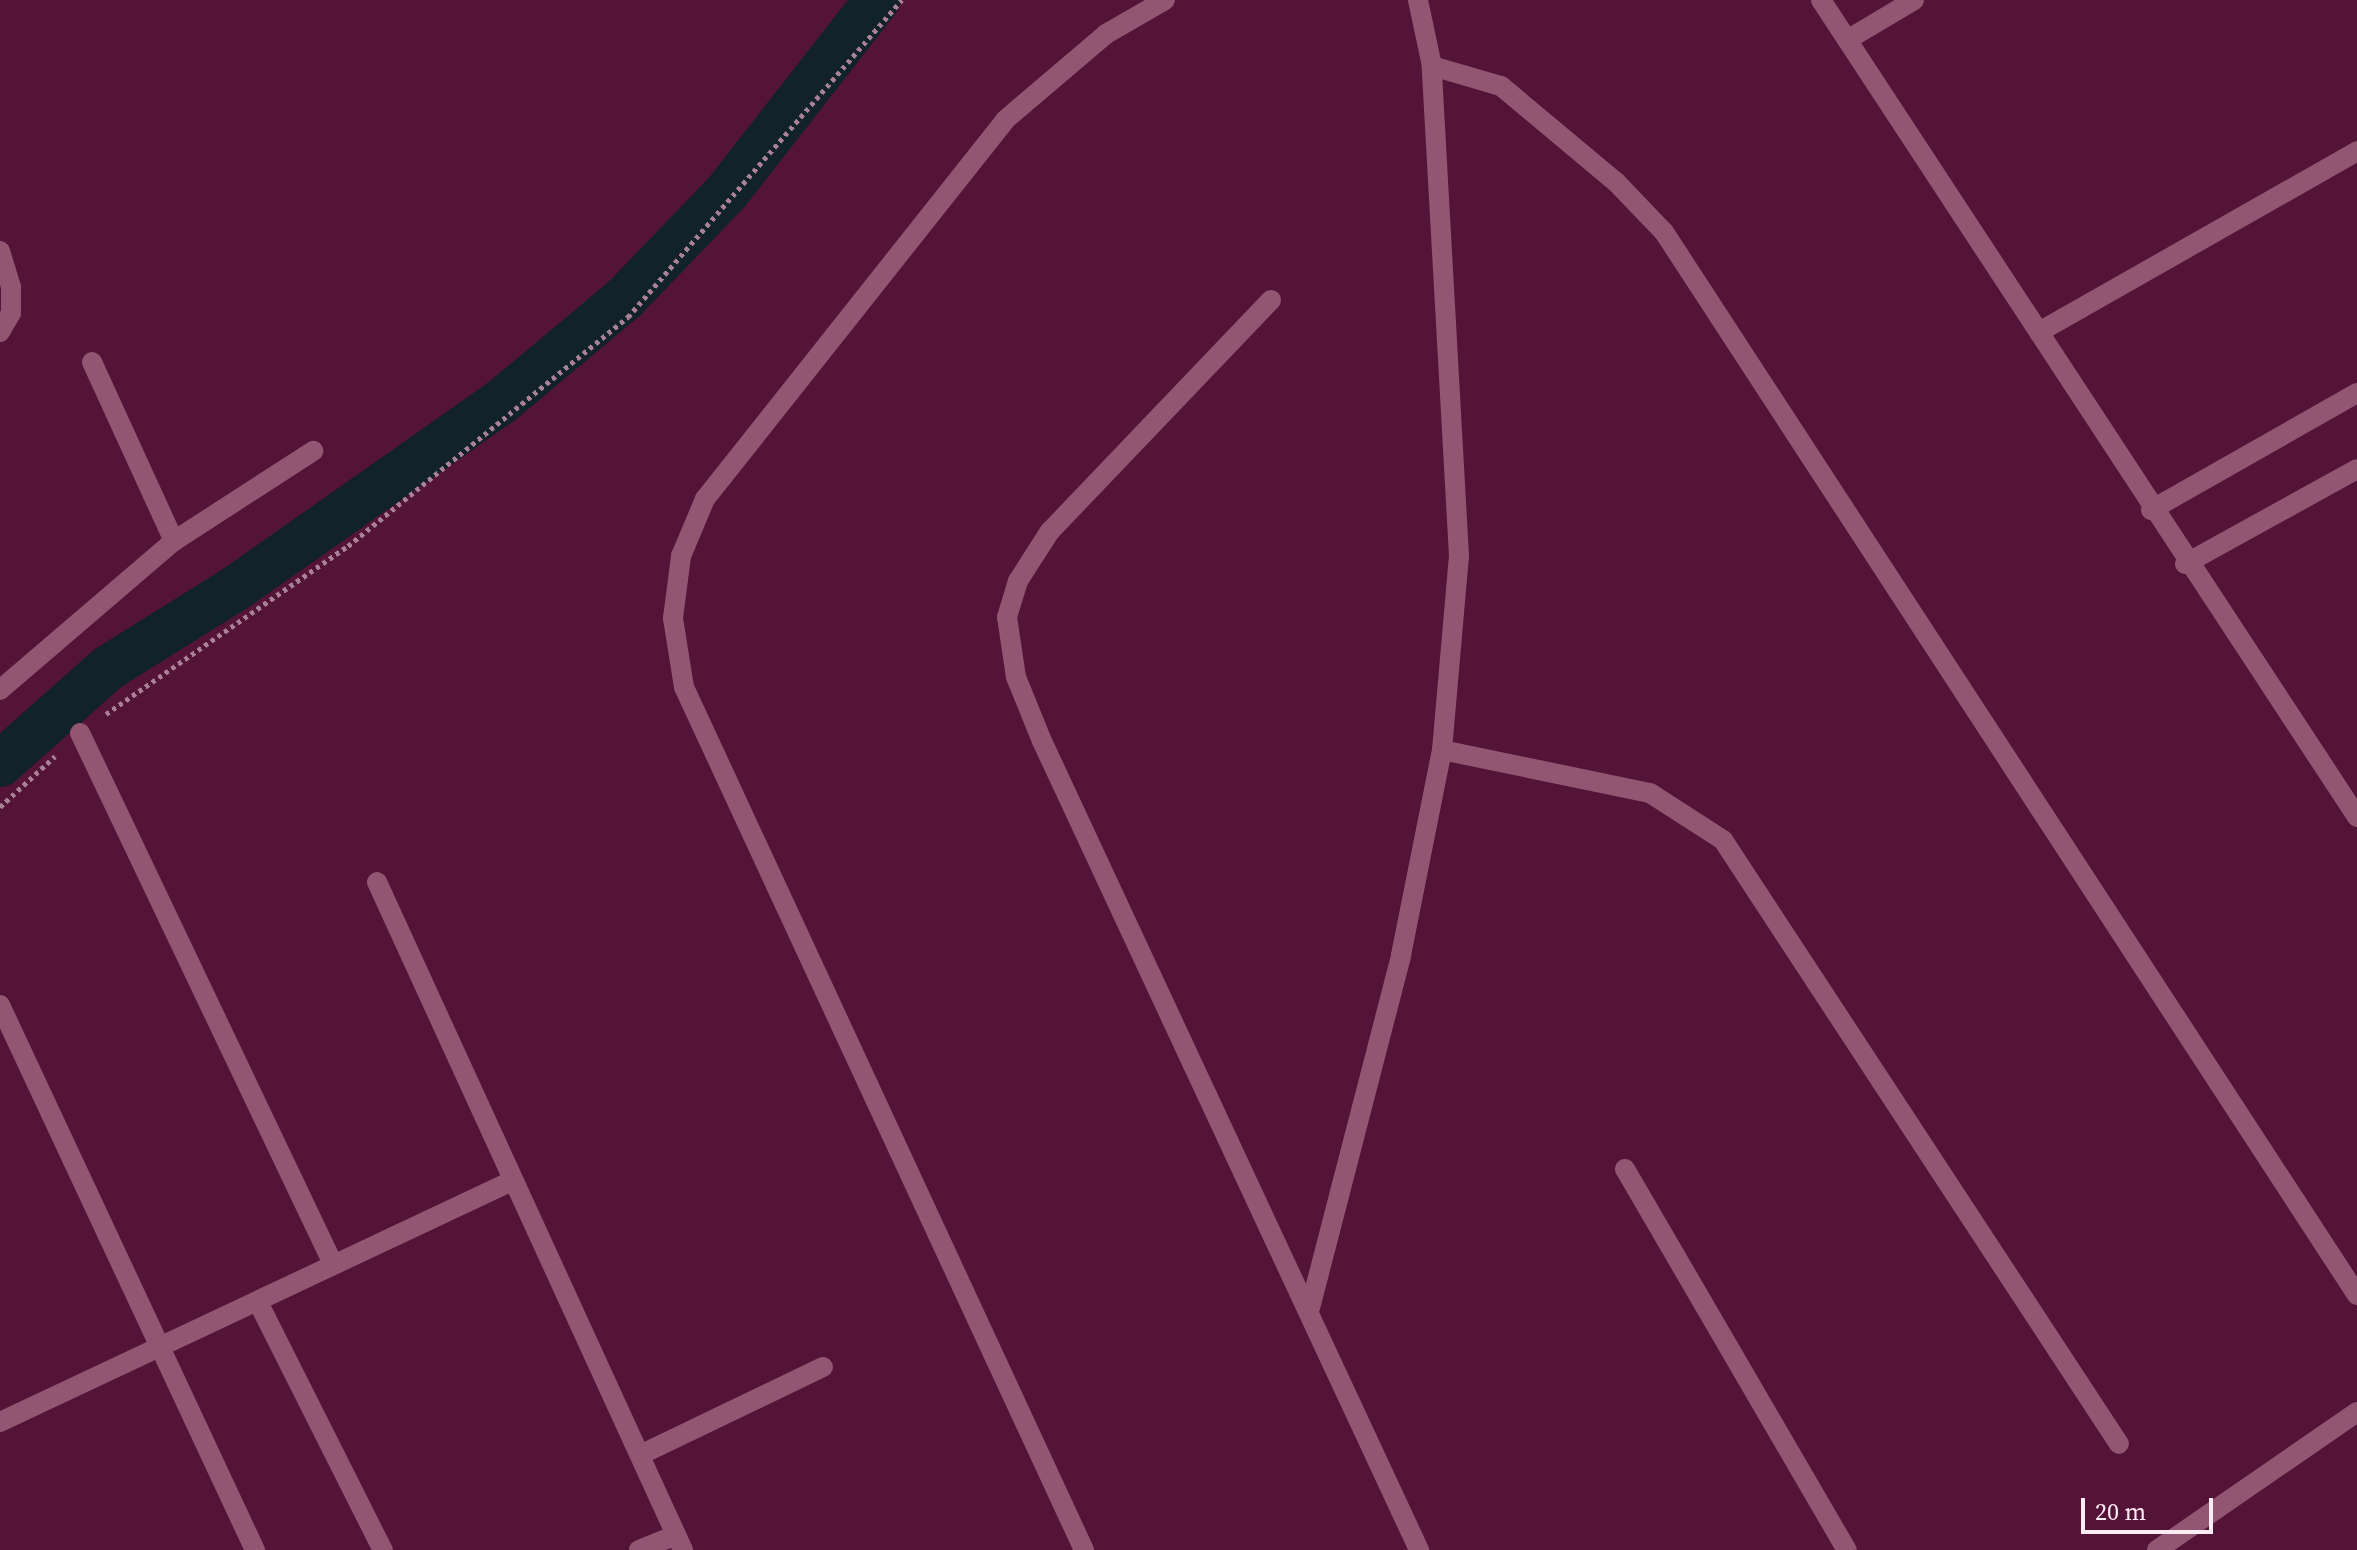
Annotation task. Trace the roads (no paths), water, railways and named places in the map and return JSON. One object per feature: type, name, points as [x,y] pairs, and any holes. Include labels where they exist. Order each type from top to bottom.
[{"type":"street","points":[[1084,1550],[684,687],[673,618],[681,556],[705,499],[1005,120],[1106,34],[1165,0]]},
{"type":"street","points":[[1310,1308],[1401,955],[1442,750],[1459,556],[1432,66],[1418,0]]},
{"type":"street","points":[[1821,0],[2039,332],[2185,564],[2357,817]]},
{"type":"street","points":[[1847,40],[1914,0]]},
{"type":"street","points":[[1432,66],[1501,86],[1616,182],[1664,232],[2357,1295]]},
{"type":"street","points":[[2039,332],[2357,151]]},
{"type":"street","points":[[0,251],[11,287],[11,313],[0,332]]},
{"type":"street","points":[[1271,300],[1050,531],[1018,581],[1007,617],[1016,677],[1042,741],[1310,1308],[1419,1550]]},
{"type":"street","points":[[92,362],[174,541]]},
{"type":"street","points":[[2151,510],[2357,393]]},
{"type":"street","points":[[0,690],[174,541],[313,451]]},
{"type":"street","points":[[2185,564],[2357,469]]},
{"type":"street","points":[[80,733],[333,1264]]},
{"type":"street","points":[[1442,750],[1650,793],[1723,840],[2119,1444]]},
{"type":"street","points":[[377,882],[680,1542],[639,1550]]},
{"type":"street","points":[[0,1005],[255,1550]]},
{"type":"street","points":[[1625,1169],[1847,1550]]},
{"type":"street","points":[[0,1422],[162,1350],[333,1264],[512,1181]]},
{"type":"street","points":[[258,1302],[383,1550]]},
{"type":"street","points":[[640,1455],[823,1367]]},
{"type":"street","points":[[2157,1550],[2188,1542],[2357,1412]]},
{"type":"waterway","points":[[0,764],[108,668],[236,588],[502,401],[625,298],[727,192],[877,0]]}]
